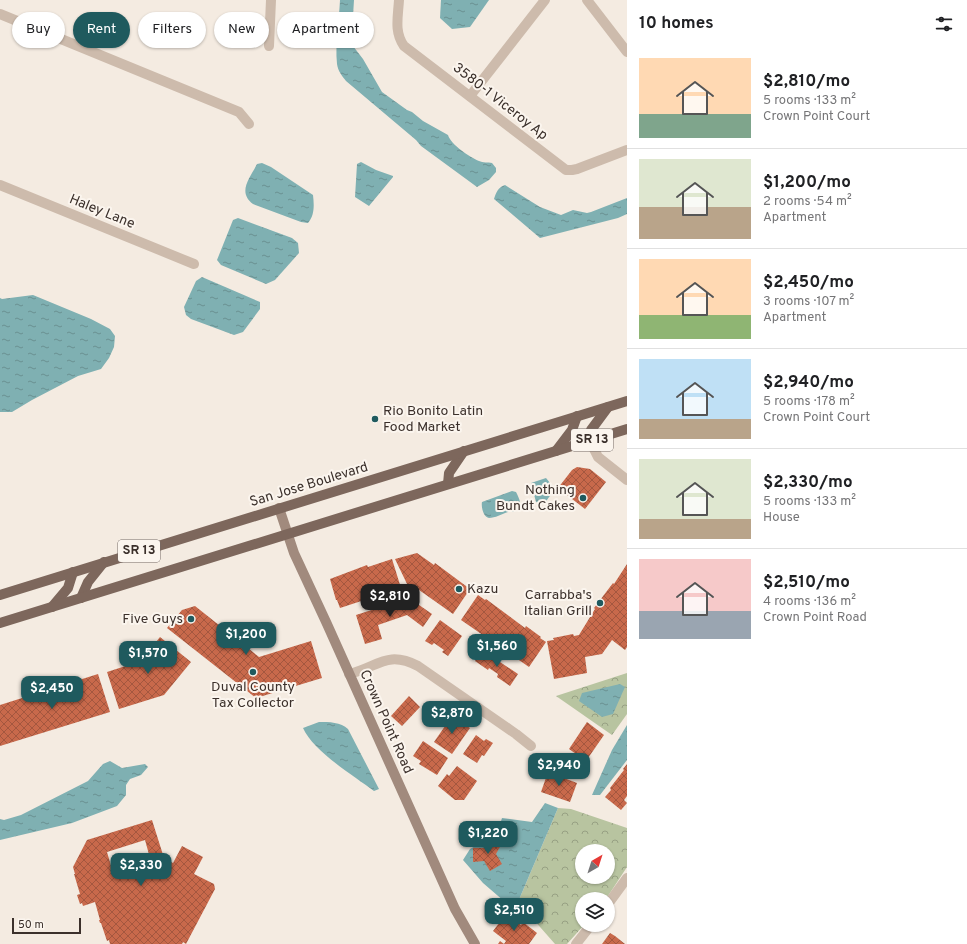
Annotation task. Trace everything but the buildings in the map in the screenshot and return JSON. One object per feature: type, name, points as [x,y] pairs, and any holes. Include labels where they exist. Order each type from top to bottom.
[{"type":"main road","name":"San Jose Boulevard","points":[[0,595],[627,401]]},
{"type":"main road","points":[[590,441],[591,430],[608,406]]},
{"type":"main road","points":[[556,451],[572,430],[577,416]]},
{"type":"main road","name":"SR 13","points":[[0,623],[627,429]]},
{"type":"main road","points":[[448,484],[449,473],[464,451]]},
{"type":"main road","points":[[81,598],[88,582],[104,562]]},
{"type":"main road","points":[[52,607],[68,588],[73,572]]},
{"type":"street","points":[[269,46],[271,0]]},
{"type":"street","name":"3580-1 Viceroy Ap","points":[[399,0],[397,31],[399,39],[404,46],[566,170],[577,169],[627,150]]},
{"type":"street","points":[[470,96],[545,0]]},
{"type":"street","points":[[588,0],[627,52]]},
{"type":"street","points":[[0,14],[239,112],[249,124]]},
{"type":"street","name":"Haley Lane","points":[[0,185],[194,264]]},
{"type":"street","points":[[590,441],[598,457],[627,480]]},
{"type":"street","name":"Crown Point Road","points":[[279,508],[300,566],[455,909],[475,944]]},
{"type":"street","points":[[349,674],[359,672],[375,664],[392,659],[410,662],[512,731],[531,746]]},
{"type":"street","points":[[615,894],[627,878]]},
{"type":"street","points":[[576,944],[585,932]]},
{"type":"green space","points":[[627,673],[627,714],[612,735],[556,696]]},
{"type":"green space","points":[[558,808],[571,809],[627,828],[627,867],[611,892],[575,892],[575,932],[578,932],[567,944],[555,944],[518,902]]},
{"type":"water","points":[[340,0],[354,0],[353,12],[339,12]]},
{"type":"water","points":[[441,0],[489,0],[470,27],[452,29],[440,18]]},
{"type":"water","points":[[337,48],[355,48],[363,59],[382,92],[423,121],[448,135],[453,143],[466,154],[481,162],[492,163],[496,168],[496,172],[489,180],[477,187],[421,146],[416,140],[346,81],[339,71]]},
{"type":"water","points":[[361,162],[376,170],[393,176],[369,206],[355,197],[357,164]]},
{"type":"water","points":[[262,163],[271,167],[313,195],[313,213],[308,223],[301,222],[253,204],[248,199],[245,190],[246,185],[257,164]]},
{"type":"water","points":[[505,185],[540,207],[561,215],[573,210],[587,213],[591,212],[627,198],[627,214],[618,218],[540,238],[494,199],[499,189]]},
{"type":"water","points":[[238,218],[292,238],[298,243],[299,253],[275,280],[266,284],[221,265],[217,260],[233,220]]},
{"type":"water","points":[[202,277],[260,302],[260,309],[243,332],[234,335],[191,319],[186,315],[184,307],[196,281]]},
{"type":"water","points":[[33,295],[91,319],[110,329],[115,336],[114,347],[109,358],[101,369],[78,376],[12,412],[0,412],[0,298]]},
{"type":"water","points":[[546,478],[555,489],[544,504],[536,502],[531,483]]},
{"type":"water","points":[[512,491],[516,492],[518,496],[520,508],[515,512],[508,512],[494,517],[489,518],[485,516],[482,509],[482,502]]},
{"type":"water","points":[[620,684],[625,687],[613,714],[602,717],[579,701],[582,693]]},
{"type":"water","points":[[319,722],[331,722],[348,729],[379,789],[374,791],[325,754],[308,737],[303,728]]},
{"type":"water","points":[[627,725],[627,760],[600,795],[592,795],[612,750]]},
{"type":"water","points":[[110,761],[122,768],[145,764],[148,767],[141,775],[130,779],[126,785],[126,795],[117,806],[72,823],[0,840],[0,819],[4,820],[21,815],[88,781],[103,764]]},
{"type":"water","points":[[545,803],[558,808],[518,902],[511,907],[483,883],[463,860],[470,849],[497,834],[502,818],[532,822]]},
{"type":"place","name":"Rio Bonito Latin Food Market","points":[[375,419]]},
{"type":"place","name":"Nothing Bundt Cakes","points":[[583,498]]},
{"type":"place","name":"Kazu","points":[[459,589]]},
{"type":"place","name":"Carrabba's Italian Grill","points":[[600,603]]},
{"type":"place","name":"Five Guys","points":[[191,619]]},
{"type":"place","name":"Duval County Tax Collector","points":[[253,672]]}]
